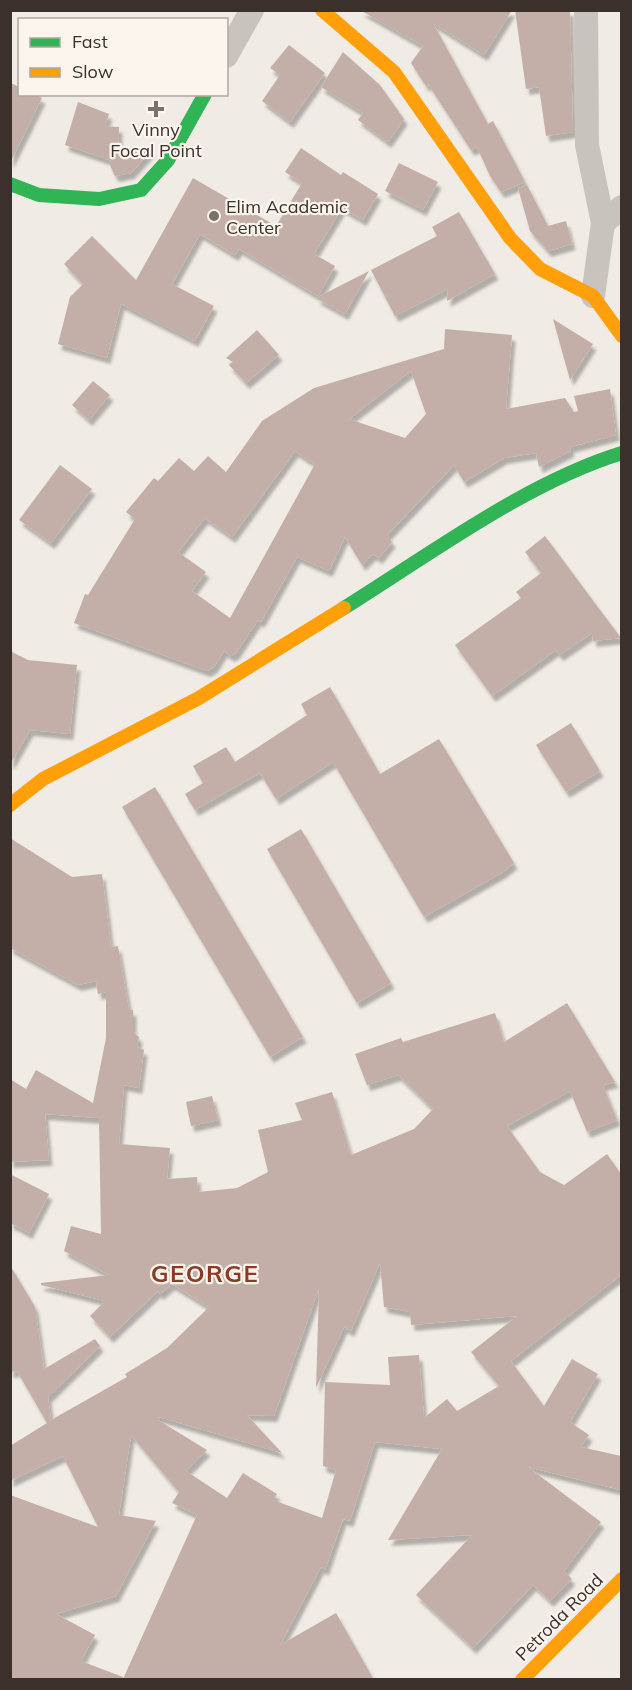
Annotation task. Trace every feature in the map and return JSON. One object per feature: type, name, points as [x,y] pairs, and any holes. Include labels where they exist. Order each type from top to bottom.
[{"type":"street","points":[[228,52],[252,10]]},
{"type":"street","points":[[322,10],[394,72],[510,238],[540,269],[594,296],[621,336]]},
{"type":"street","points":[[586,10],[587,145],[603,223],[594,296]]},
{"type":"street","points":[[10,184],[39,195],[99,199],[141,190],[168,160],[204,96]]},
{"type":"street","points":[[603,223],[621,207]]},
{"type":"street","points":[[10,805],[43,779],[199,698],[516,501],[586,464],[621,453]]},
{"type":"street","name":"Petroda Road","points":[[522,1680],[621,1579]]},
{"type":"building","points":[[360,10],[512,10],[484,55],[433,23],[488,124],[493,121],[525,182],[501,192],[490,176],[477,147],[471,150],[428,84],[426,86],[411,63],[423,46]]},
{"type":"building","points":[[515,10],[570,10],[573,132],[546,136],[539,87],[526,89]]},
{"type":"building","points":[[289,45],[325,73],[290,122],[262,101],[280,75],[270,68]]},
{"type":"building","points":[[343,52],[380,85],[404,119],[388,142],[358,120],[363,113],[321,87]]},
{"type":"building","points":[[10,83],[18,86],[18,96],[42,98],[10,163]]},
{"type":"building","points":[[78,102],[109,114],[105,126],[119,127],[118,159],[148,146],[151,151],[131,173],[115,176],[109,163],[112,161],[65,145]]},
{"type":"building","points":[[301,148],[341,175],[343,172],[378,194],[363,220],[342,208],[314,254],[335,266],[318,296],[239,249],[235,255],[200,234],[172,284],[214,306],[195,341],[121,304],[107,358],[58,344],[70,297],[83,284],[64,264],[92,236],[136,280],[193,178],[276,226],[302,183],[285,172]]},
{"type":"building","points":[[399,163],[438,182],[423,210],[385,191]]},
{"type":"building","points":[[527,185],[548,226],[566,221],[572,244],[548,251],[530,231],[518,188]]},
{"type":"building","points":[[459,212],[495,274],[447,301],[448,289],[395,316],[371,270],[437,236],[432,227]]},
{"type":"building","points":[[369,271],[345,314],[316,298]]},
{"type":"building","points":[[553,319],[593,344],[570,380]]},
{"type":"building","points":[[445,329],[512,335],[506,409],[565,398],[574,412],[578,411],[574,396],[610,389],[616,435],[570,447],[571,451],[539,467],[536,453],[504,458],[464,482],[454,465],[387,535],[392,542],[379,558],[373,554],[362,565],[345,537],[329,571],[297,557],[261,622],[258,620],[236,653],[231,656],[224,651],[214,667],[207,671],[74,623],[85,594],[88,595],[135,519],[126,512],[154,478],[158,481],[179,458],[194,471],[208,456],[226,472],[262,421],[314,388],[444,349]],"holes":[[[411,371],[426,414],[405,438],[349,419]],[[295,451],[315,464],[230,618],[192,591],[206,572],[178,552],[205,518],[232,537]]]},
{"type":"building","points":[[257,330],[279,355],[246,383],[229,365],[233,362],[226,358]]},
{"type":"building","points":[[93,381],[110,395],[89,420],[72,405]]},
{"type":"building","points":[[60,465],[92,489],[51,543],[19,520]]},
{"type":"building","points":[[545,536],[621,638],[593,641],[592,633],[560,655],[556,650],[492,696],[455,645],[521,598],[516,592],[541,573],[525,552]]},
{"type":"building","points":[[10,651],[28,660],[77,665],[70,734],[30,730],[10,765]]},
{"type":"building","points":[[330,687],[380,774],[439,739],[514,863],[503,872],[424,917],[333,762],[276,799],[260,773],[195,810],[185,794],[203,783],[193,766],[226,747],[235,762],[307,715],[301,704]]},
{"type":"building","points":[[571,723],[600,771],[566,792],[536,745]]},
{"type":"building","points":[[155,787],[303,1037],[270,1057],[122,807]]},
{"type":"building","points":[[301,829],[391,983],[357,1003],[267,849]]},
{"type":"building","points":[[10,838],[72,877],[102,874],[111,947],[118,946],[129,1010],[133,1010],[133,1032],[139,1037],[137,1047],[144,1050],[139,1088],[124,1085],[119,1144],[170,1148],[167,1179],[197,1177],[198,1192],[237,1188],[268,1172],[258,1130],[302,1120],[295,1103],[332,1092],[351,1155],[414,1129],[433,1109],[398,1075],[367,1085],[355,1054],[401,1038],[403,1042],[495,1013],[504,1042],[567,1003],[615,1082],[603,1085],[617,1120],[587,1132],[570,1091],[507,1126],[540,1172],[564,1185],[607,1154],[621,1174],[621,1275],[511,1361],[544,1406],[572,1359],[598,1374],[570,1422],[589,1435],[581,1447],[621,1456],[621,1490],[528,1467],[601,1522],[564,1571],[572,1579],[550,1601],[533,1585],[473,1648],[416,1595],[472,1535],[388,1540],[442,1449],[375,1442],[350,1521],[343,1519],[325,1570],[321,1567],[280,1645],[336,1613],[374,1680],[10,1680],[10,1495],[98,1527],[63,1456],[10,1481],[10,1446],[47,1423],[17,1371],[10,1372],[10,1265],[35,1307],[44,1369],[95,1339],[100,1346],[48,1397],[51,1420],[127,1377],[125,1374],[167,1348],[209,1307],[172,1284],[160,1294],[158,1291],[110,1337],[90,1316],[105,1301],[41,1285],[41,1283],[109,1275],[64,1251],[71,1226],[101,1234],[99,1118],[45,1114],[49,1160],[10,1162],[10,1079],[26,1089],[36,1070],[93,1103],[106,1038],[106,992],[98,994],[96,981],[78,985],[10,948]],"holes":[[[380,1263],[384,1307],[410,1312],[411,1325],[517,1316],[471,1352],[499,1386],[457,1411],[447,1399],[424,1418],[419,1355],[388,1357],[390,1385],[325,1382],[323,1466],[336,1470],[322,1518],[273,1500],[277,1494],[243,1473],[227,1498],[186,1471],[207,1450],[158,1420],[159,1417],[282,1453],[247,1415],[274,1416],[319,1288],[316,1388],[344,1327],[351,1331]],[[131,1435],[179,1492],[172,1503],[197,1515],[123,1679],[123,1677],[81,1661],[95,1635],[56,1614],[116,1596],[156,1521],[119,1515]]]},
{"type":"building","points":[[212,1096],[218,1120],[191,1126],[186,1102]]},
{"type":"building","points":[[10,1174],[49,1194],[29,1233],[10,1223]]},
{"type":"traffic: fast","points":[[10,184],[39,195],[99,199],[141,190],[168,160],[204,96]]},
{"type":"traffic: fast","points":[[344,608],[444,543],[515,501],[550,482],[622,453]]},
{"type":"traffic: slow","points":[[322,10],[394,72],[510,238],[540,269],[593,296],[622,336]]},
{"type":"traffic: slow","points":[[10,805],[43,779],[199,698],[344,608]]},
{"type":"traffic: slow","points":[[522,1680],[622,1579]]},
{"type":"place","name":"Vinny Focal Point","points":[[156,109]]},
{"type":"place","name":"Elim Academic Center","points":[[214,216]]},
{"type":"district","name":"GEORGE","points":[[205,1273]]}]
